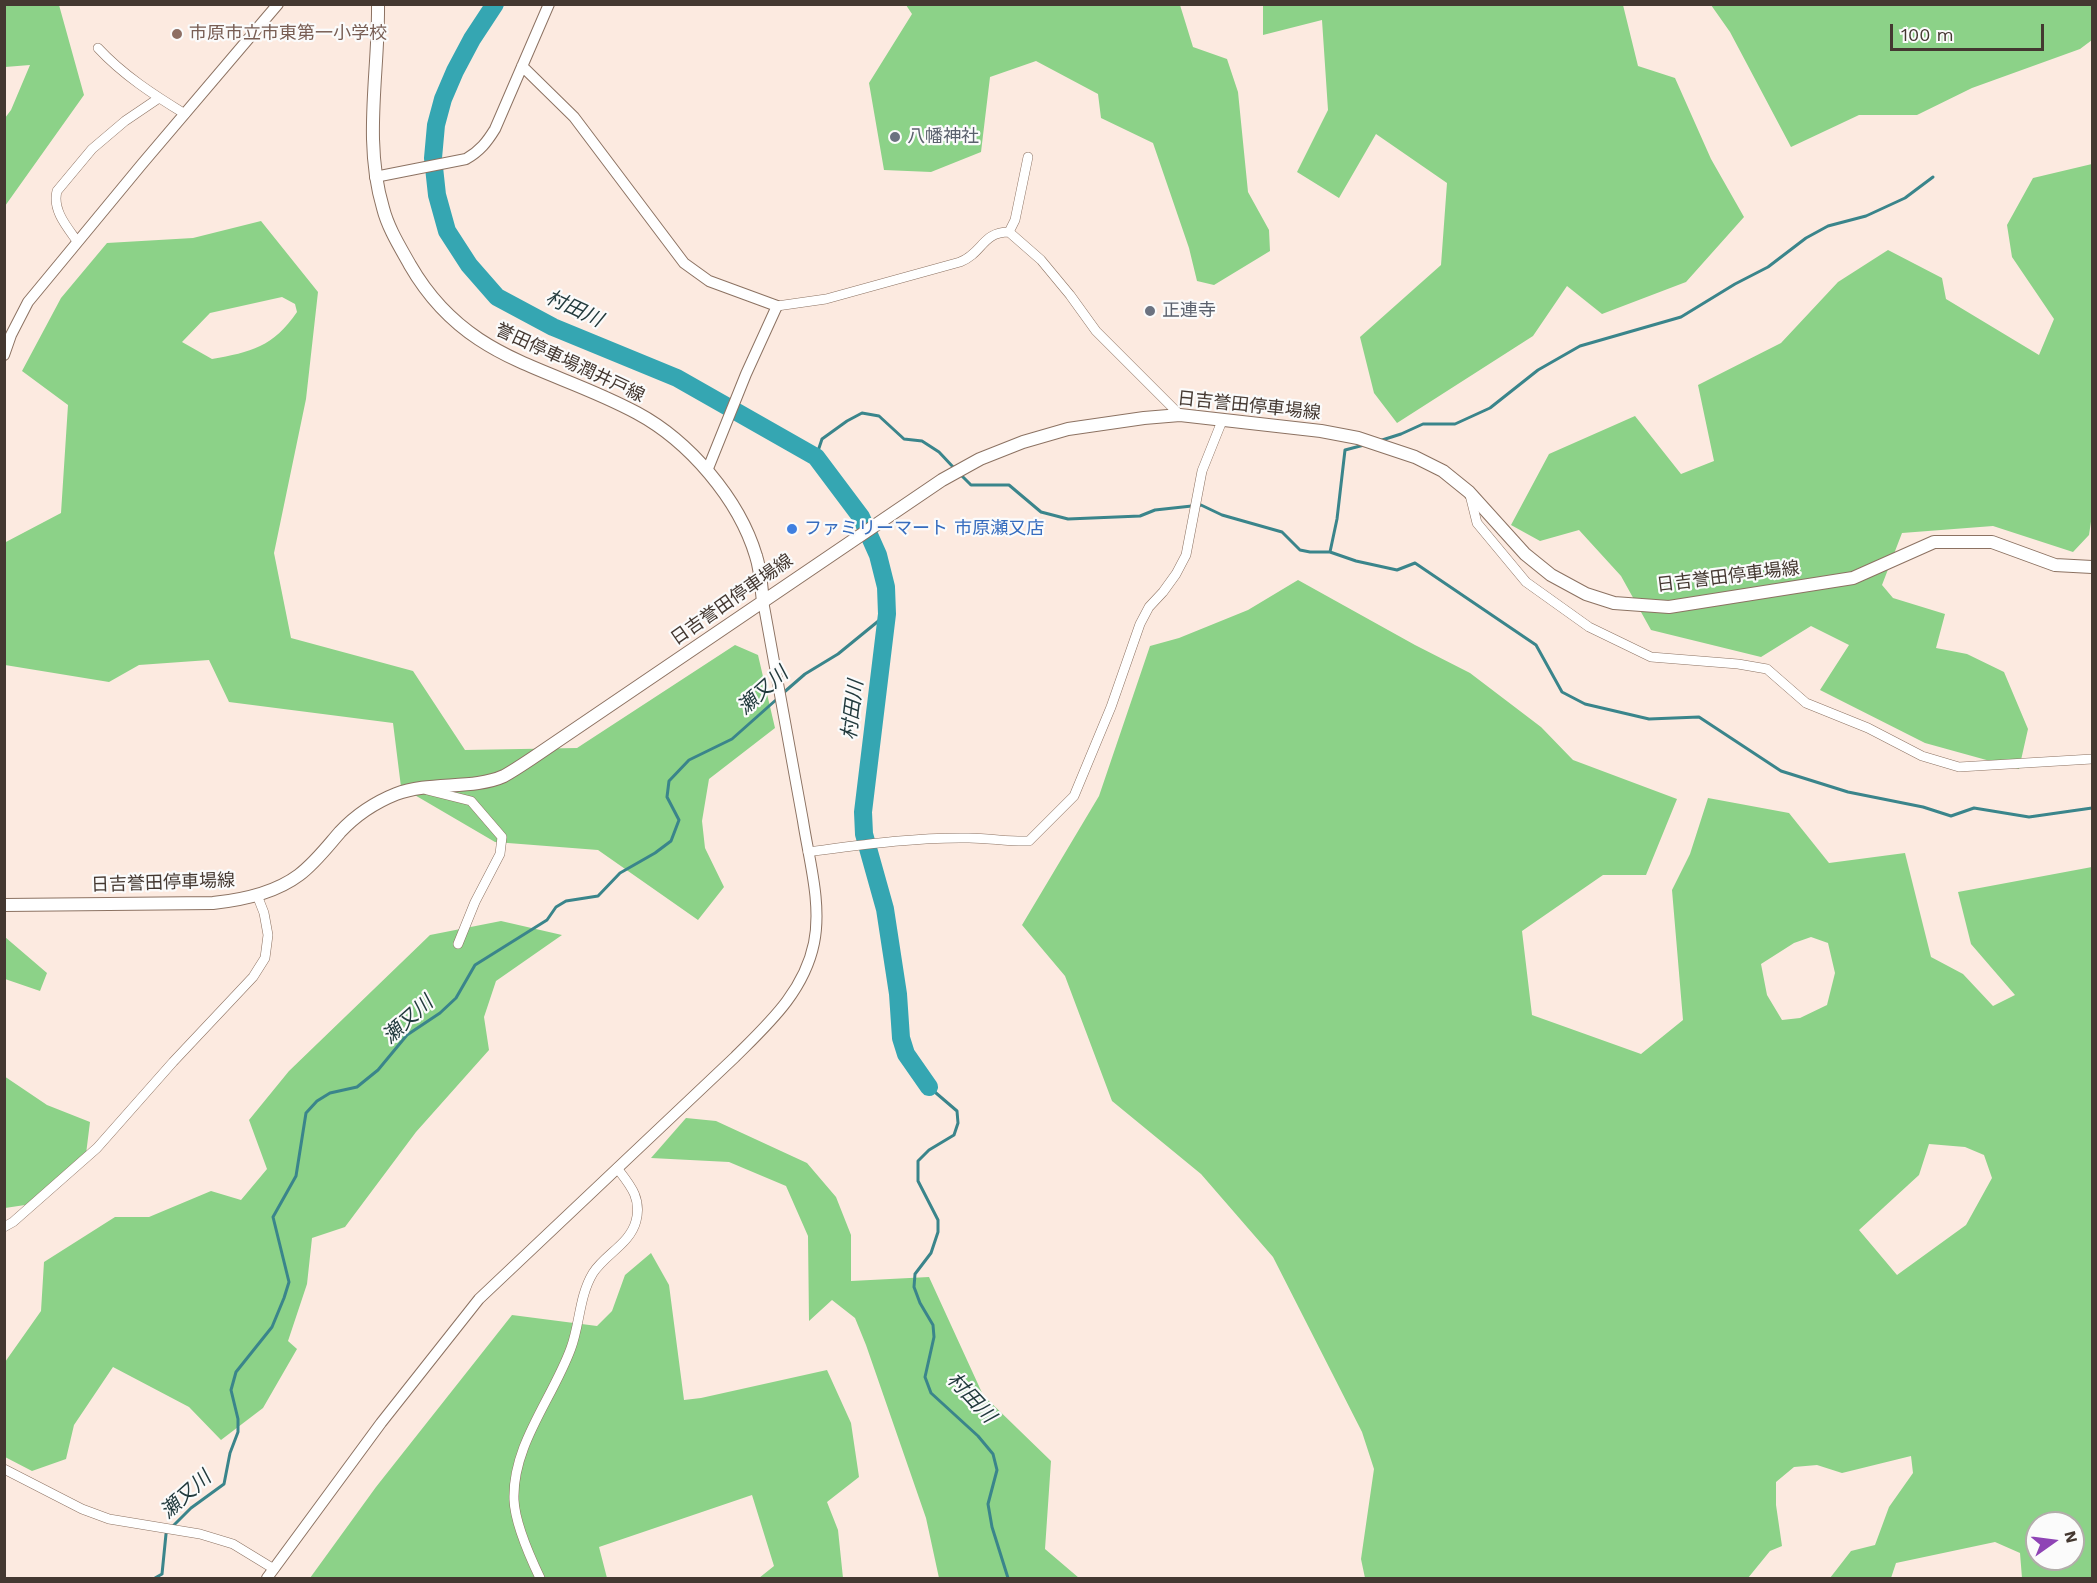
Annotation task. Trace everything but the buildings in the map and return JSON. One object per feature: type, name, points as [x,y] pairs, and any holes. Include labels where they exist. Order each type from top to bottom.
[{"type":"main road","name":"誉田停車場潤井戸線","points":[[378,4],[373,121],[375,177],[383,209],[398,244],[420,282],[454,321],[485,344],[514,360],[637,413],[673,436],[707,471],[735,510],[750,537],[757,559],[763,601]]},
{"type":"main road","name":"日吉誉田停車場線","points":[[4,905],[192,904],[234,901],[257,895],[297,877],[341,831],[367,809],[395,794],[419,788],[502,777],[541,753],[942,480],[980,459],[1023,442],[1068,429],[1180,415],[1321,431],[1388,446],[1443,471],[1469,492],[1525,554],[1551,575],[1586,594],[1614,603],[1669,607],[1853,578],[1934,542],[1992,542],[2055,565],[2092,567]]},
{"type":"street","points":[[4,355],[11,335],[28,302],[278,4]]},
{"type":"street","points":[[375,177],[466,159],[479,152],[489,140],[549,4]]},
{"type":"street","points":[[98,48],[114,65],[185,114]]},
{"type":"street","points":[[522,66],[574,117],[684,263],[709,282],[777,306],[826,299],[960,262],[976,252],[990,235],[1009,232],[1041,260],[1096,331],[1180,415]]},
{"type":"street","points":[[77,241],[64,224],[56,206],[57,191],[92,149],[125,121],[159,98]]},
{"type":"street","points":[[1009,232],[1015,220],[1028,157]]},
{"type":"street","points":[[707,471],[746,374],[777,306]]},
{"type":"street","points":[[808,852],[905,840],[971,838],[1004,842],[1029,841],[1074,796],[1111,707],[1140,624],[1149,607],[1176,574],[1186,555],[1202,471],[1222,421]]},
{"type":"street","points":[[1469,492],[1477,523],[1526,582],[1589,627],[1651,657],[1738,664],[1767,669],[1806,703],[1868,729],[1922,756],[1959,767],[2092,759]]},
{"type":"street","points":[[4,1469],[82,1509],[109,1519],[200,1534],[233,1544],[270,1574],[388,1414],[478,1299],[772,1021],[791,998],[806,969],[814,943],[815,900],[763,601]]},
{"type":"street","points":[[419,788],[471,801],[502,837],[500,854],[475,902],[458,944]]},
{"type":"street","points":[[4,1227],[13,1222],[97,1148],[173,1062],[254,977],[265,958],[268,935],[264,913],[257,895]]},
{"type":"street","points":[[540,1578],[525,1544],[514,1502],[517,1463],[573,1345],[582,1301],[593,1273],[631,1235],[637,1221],[636,1193],[617,1168]]},
{"type":"green space","points":[[5,4],[59,5],[84,95],[5,206],[5,118],[11,110],[30,65],[5,67]]},
{"type":"green space","points":[[906,5],[1180,5],[1193,47],[1227,59],[1238,92],[1248,192],[1269,230],[1270,251],[1214,285],[1197,281],[1189,248],[1153,143],[1101,118],[1098,94],[1036,61],[990,77],[981,152],[931,172],[884,170],[869,83],[912,14]]},
{"type":"green space","points":[[1263,5],[1623,5],[1638,66],[1675,78],[1711,159],[1744,217],[1686,282],[1602,314],[1567,286],[1533,336],[1397,423],[1374,393],[1360,337],[1441,265],[1447,183],[1376,134],[1339,198],[1297,172],[1328,110],[1322,20],[1263,35]]},
{"type":"green space","points":[[1711,5],[2092,5],[2092,40],[2080,49],[1972,88],[1917,115],[1859,115],[1791,147],[1730,32]]},
{"type":"green space","points":[[2092,164],[2092,515],[2089,535],[2073,552],[1993,526],[1902,533],[1882,585],[1893,598],[1945,614],[1936,648],[1967,654],[2004,672],[2028,729],[2019,769],[1925,743],[1820,690],[1849,645],[1811,626],[1761,657],[1651,630],[1621,576],[1579,530],[1540,541],[1511,525],[1549,454],[1635,416],[1681,474],[1714,461],[1698,385],[1781,343],[1838,282],[1888,250],[1942,278],[1946,299],[2039,355],[2054,319],[2012,257],[2007,225],[2033,178]]},
{"type":"green space","points":[[261,221],[318,292],[306,399],[274,553],[291,638],[413,671],[465,750],[577,748],[735,645],[758,655],[775,728],[709,779],[702,821],[705,848],[724,887],[698,920],[598,850],[495,842],[401,787],[393,723],[229,702],[209,660],[139,665],[109,682],[5,665],[4,543],[61,513],[68,405],[22,371],[61,298],[107,243],[193,238]],"holes":[[[282,297],[295,304],[297,312],[288,324],[270,340],[250,350],[212,359],[182,342],[210,313]]]},
{"type":"green space","points":[[1298,580],[1470,673],[1541,727],[1573,760],[1677,799],[1646,875],[1603,875],[1522,931],[1532,1015],[1641,1054],[1683,1020],[1672,890],[1690,854],[1708,798],[1789,813],[1829,863],[1905,853],[1931,957],[1963,974],[1993,1006],[2015,995],[1971,944],[1958,892],[2092,867],[2092,1578],[2022,1578],[2020,1553],[1995,1542],[1896,1563],[1891,1578],[1830,1578],[1851,1551],[1875,1545],[1889,1507],[1913,1473],[1911,1456],[1842,1473],[1817,1465],[1794,1467],[1776,1482],[1776,1505],[1782,1546],[1770,1551],[1748,1578],[1365,1578],[1361,1559],[1374,1469],[1362,1432],[1273,1257],[1201,1174],[1112,1101],[1065,976],[1022,925],[1099,796],[1150,646],[1179,638],[1248,610]],"holes":[[[1811,937],[1828,943],[1835,973],[1827,1005],[1800,1018],[1782,1020],[1767,995],[1761,964],[1794,943]],[[1929,1144],[1965,1147],[1984,1155],[1992,1178],[1966,1225],[1897,1275],[1859,1230],[1919,1175]]]},
{"type":"green space","points":[[501,921],[562,935],[496,981],[484,1017],[489,1050],[416,1132],[345,1227],[312,1238],[307,1284],[288,1341],[297,1349],[263,1408],[221,1440],[189,1407],[113,1367],[74,1425],[66,1459],[32,1471],[5,1457],[5,1362],[41,1311],[44,1262],[115,1217],[149,1217],[211,1191],[241,1200],[267,1169],[249,1120],[289,1071],[430,935]]},
{"type":"green space","points":[[5,937],[47,973],[40,991],[5,979]]},
{"type":"green space","points":[[4,1076],[47,1105],[90,1122],[85,1162],[25,1205],[5,1208]]},
{"type":"green space","points":[[686,1118],[716,1121],[807,1163],[836,1197],[851,1235],[851,1281],[929,1277],[983,1395],[1051,1461],[1045,1549],[1079,1578],[939,1578],[926,1518],[855,1318],[832,1300],[809,1321],[808,1236],[786,1186],[729,1162],[651,1158]]},
{"type":"green space","points":[[651,1253],[669,1285],[684,1400],[827,1370],[851,1423],[859,1477],[827,1502],[838,1530],[843,1578],[759,1578],[774,1566],[752,1495],[599,1547],[607,1578],[310,1578],[376,1487],[512,1315],[597,1326],[612,1311],[625,1275]]},
{"type":"waterway","name":"村田川","points":[[495,4],[472,39],[455,71],[443,99],[436,125],[433,158],[437,195],[447,231],[469,265],[497,297],[553,327],[677,378],[816,457],[861,517],[878,555],[886,587],[887,614],[863,812],[864,834],[885,909],[898,994],[901,1038],[906,1054],[929,1087]]},
{"type":"waterway","points":[[1379,441],[1423,424],[1455,424],[1490,408],[1538,370],[1580,346],[1681,317],[1768,267],[1806,238],[1828,226],[1866,216],[1905,198],[1933,177]]},
{"type":"waterway","points":[[816,457],[822,439],[862,413],[879,416],[904,439],[922,441],[939,452],[954,468]]},
{"type":"waterway","points":[[1330,552],[1337,519],[1345,450],[1364,445]]},
{"type":"waterway","points":[[959,473],[971,485],[1009,485],[1041,512],[1068,519],[1140,516],[1155,510],[1201,505],[1222,515],[1282,532],[1300,550],[1330,552],[1356,561],[1397,570],[1415,563],[1536,645],[1562,692],[1585,704],[1649,719],[1699,717],[1781,771],[1848,792],[1923,807],[1951,816],[1974,808],[2029,817],[2092,808]]},
{"type":"waterway","name":"瀬又川","points":[[782,694],[805,674],[838,654],[887,614]]},
{"type":"waterway","name":"瀬又川","points":[[173,1526],[191,1508],[224,1484],[230,1453],[238,1432],[238,1419],[231,1390],[236,1372],[272,1327],[284,1298],[289,1282],[273,1217],[296,1176],[306,1113],[317,1101],[330,1093],[357,1087],[378,1070],[407,1035],[440,1013],[456,998],[475,965],[547,920],[556,907],[566,901],[598,896],[620,873],[671,841],[679,820],[667,797],[669,781],[689,760],[732,739],[777,699]]},
{"type":"waterway","name":"村田川","points":[[929,1087],[957,1111],[958,1123],[954,1135],[929,1150],[918,1161],[918,1181],[938,1220],[938,1232],[931,1253],[915,1274],[914,1287],[933,1325],[934,1337],[925,1377],[931,1393],[978,1436],[993,1454],[997,1470],[988,1504],[992,1527],[1008,1578]]},
{"type":"waterway","name":"瀬又川","points":[[155,1578],[162,1574],[168,1531]]},
{"type":"place","name":"市原市立市東第一小学校","points":[[177,34]]},
{"type":"place","name":"八幡神社","points":[[895,137]]},
{"type":"place","name":"正連寺","points":[[1150,311]]},
{"type":"place","name":"ファミリーマート 市原瀬又店","points":[[792,529]]}]
